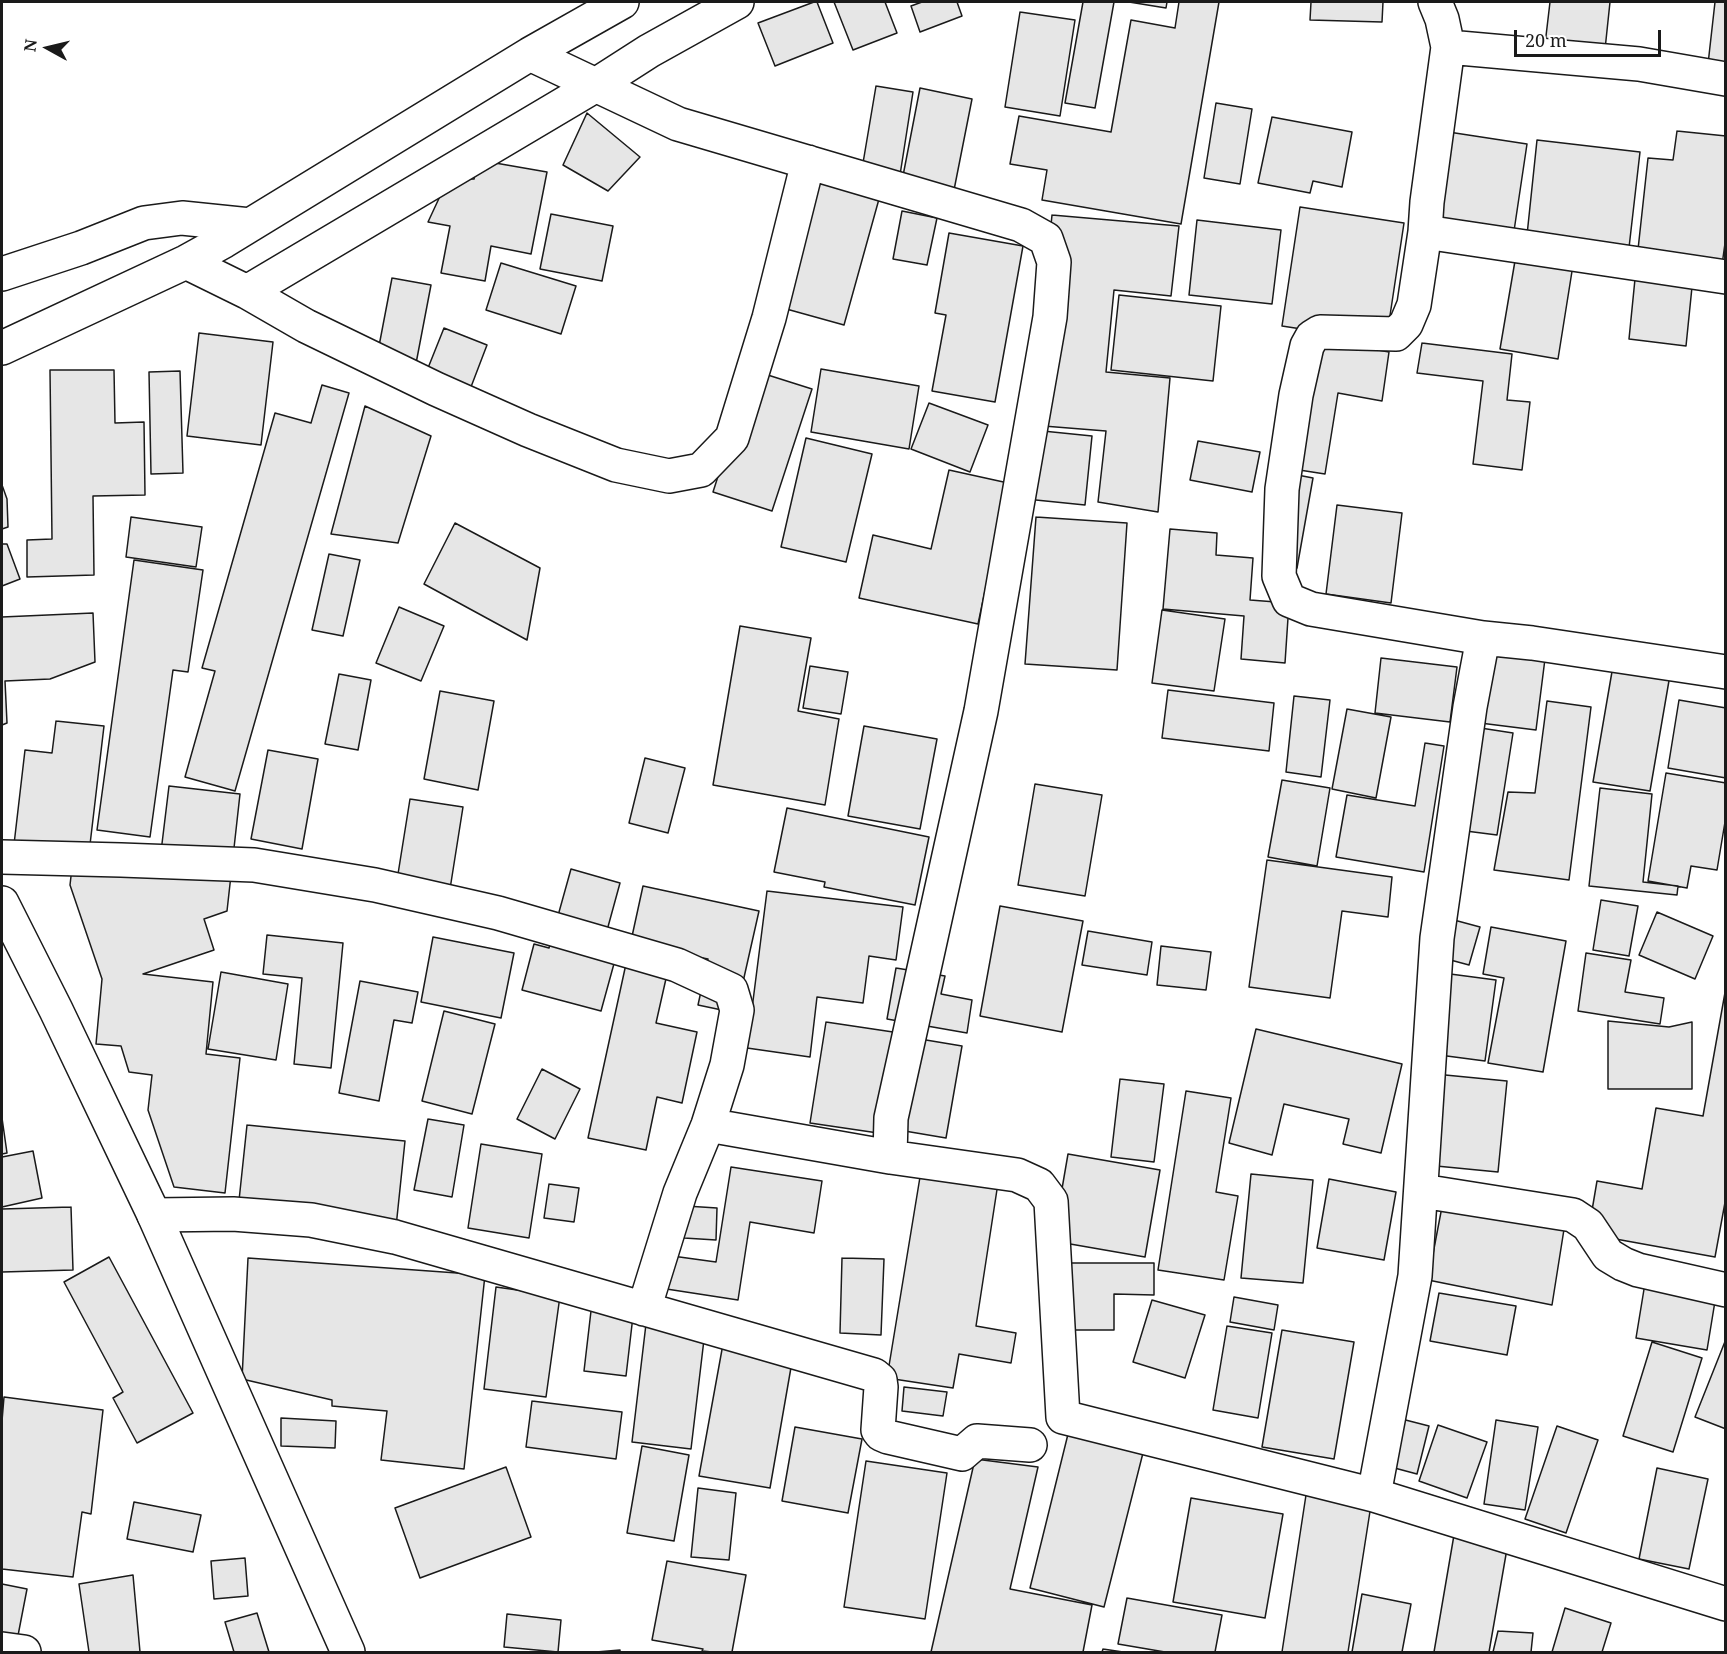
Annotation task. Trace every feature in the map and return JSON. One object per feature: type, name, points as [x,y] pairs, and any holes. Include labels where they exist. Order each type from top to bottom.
[{"type":"street","points":[[2,348],[186,262],[530,54],[622,2]]},
{"type":"street","points":[[247,292],[596,85],[649,51],[737,2]]},
{"type":"street","points":[[1436,2],[1448,46],[1414,305],[1406,324],[1396,334],[1320,332],[1312,337],[1307,346],[1296,395],[1282,489],[1279,576],[1289,600],[1311,609],[1483,638],[1532,643],[1725,672]]},
{"type":"street","points":[[1448,46],[1639,64],[1725,79]]},
{"type":"street","points":[[530,54],[678,124],[1022,225],[1046,239],[1054,262],[1050,317],[981,711],[891,1118],[890,1157]]},
{"type":"street","points":[[186,262],[247,292],[306,326],[436,389],[528,430],[616,465],[669,476],[701,470],[732,438],[769,318],[808,162]]},
{"type":"street","points":[[2,274],[81,248],[144,223],[182,218],[250,225]]},
{"type":"street","points":[[1425,232],[1725,277]]},
{"type":"street","points":[[1374,1495],[1415,1276],[1437,938],[1470,707],[1483,638]]},
{"type":"street","points":[[2,857],[254,866],[375,885],[498,913],[677,965],[731,990],[737,1010],[728,1065],[708,1125],[680,1193],[644,1309]]},
{"type":"street","points":[[2,903],[154,1215],[348,1653]]},
{"type":"street","points":[[708,1125],[890,1157],[1017,1175],[1039,1185],[1051,1201],[1063,1417],[1374,1495],[1725,1604]]},
{"type":"street","points":[[1422,1191],[1573,1215],[1588,1225],[1608,1255],[1623,1264],[1638,1270],[1725,1290]]},
{"type":"street","points":[[154,1215],[233,1214],[311,1220],[395,1237],[874,1375],[880,1380],[881,1387],[878,1430],[888,1437],[962,1454],[977,1441],[1030,1445]]},
{"type":"street","points":[[2,1649],[24,1653]]},
{"type":"building","points":[[817,2],[833,43],[775,66],[758,23]]},
{"type":"building","points":[[834,2],[885,2],[897,33],[853,50]]},
{"type":"building","points":[[922,2],[957,2],[962,16],[920,32],[911,6]]},
{"type":"building","points":[[1083,2],[1114,2],[1095,108],[1065,103]]},
{"type":"building","points":[[1129,2],[1167,2],[1166,8]]},
{"type":"building","points":[[1179,2],[1219,2],[1181,224],[1042,200],[1047,170],[1010,164],[1019,116],[1111,132],[1131,20],[1175,28]]},
{"type":"building","points":[[1311,2],[1383,2],[1382,22],[1310,20]]},
{"type":"building","points":[[1550,2],[1610,2],[1604,59],[1544,53]]},
{"type":"building","points":[[1715,2],[1726,2],[1726,75],[1707,73]]},
{"type":"building","points":[[1020,12],[1075,20],[1060,116],[1005,107]]},
{"type":"building","points":[[876,86],[913,92],[900,175],[862,169]]},
{"type":"building","points":[[920,88],[972,99],[954,190],[902,181]]},
{"type":"building","points":[[1216,103],[1252,109],[1240,184],[1204,178]]},
{"type":"building","points":[[587,113],[640,157],[608,191],[563,165]]},
{"type":"building","points":[[1272,117],[1352,132],[1342,187],[1313,181],[1310,193],[1258,183]]},
{"type":"building","points":[[1442,131],[1527,144],[1514,231],[1429,218]]},
{"type":"building","points":[[1677,131],[1726,136],[1726,236],[1719,287],[1635,277],[1648,158],[1673,160]]},
{"type":"building","points":[[1537,140],[1640,152],[1627,265],[1525,254]]},
{"type":"building","points":[[478,160],[547,172],[531,254],[491,246],[485,281],[441,273],[450,226],[428,222],[448,179],[474,179]]},
{"type":"building","points":[[807,179],[879,199],[844,325],[772,305]]},
{"type":"building","points":[[1300,207],[1404,223],[1386,342],[1282,326]]},
{"type":"building","points":[[902,211],[937,218],[927,265],[893,259]]},
{"type":"building","points":[[551,214],[613,226],[602,281],[540,269]]},
{"type":"building","points":[[1052,215],[1179,226],[1171,296],[1114,290],[1106,372],[1170,378],[1158,512],[1098,502],[1106,431],[1031,425]]},
{"type":"building","points":[[1197,220],[1281,230],[1272,304],[1189,295]]},
{"type":"building","points":[[949,233],[1023,246],[995,402],[932,391],[946,315],[935,313]]},
{"type":"building","points":[[1516,255],[1573,265],[1558,359],[1500,349]]},
{"type":"building","points":[[501,263],[576,286],[561,334],[486,310]]},
{"type":"building","points":[[392,278],[431,285],[414,374],[375,367]]},
{"type":"building","points":[[1635,279],[1692,287],[1686,346],[1629,339]]},
{"type":"building","points":[[1119,295],[1221,306],[1213,381],[1111,370]]},
{"type":"building","points":[[444,328],[487,345],[466,400],[422,383]]},
{"type":"building","points":[[199,333],[273,342],[261,445],[187,436]]},
{"type":"building","points":[[1301,336],[1389,352],[1382,401],[1338,393],[1325,474],[1280,467]]},
{"type":"building","points":[[1422,343],[1512,354],[1507,400],[1530,402],[1522,470],[1473,464],[1483,381],[1417,373]]},
{"type":"building","points":[[821,369],[919,386],[909,449],[811,432]]},
{"type":"building","points":[[50,370],[114,370],[115,423],[144,422],[145,495],[93,496],[94,575],[27,577],[27,540],[52,539]]},
{"type":"building","points":[[752,370],[812,389],[772,511],[713,492]]},
{"type":"building","points":[[180,371],[183,473],[151,474],[149,372]]},
{"type":"building","points":[[322,385],[349,393],[235,791],[185,777],[215,671],[202,668],[275,413],[311,423]]},
{"type":"building","points":[[929,403],[988,425],[970,472],[911,449]]},
{"type":"building","points":[[365,406],[431,436],[398,543],[331,534]]},
{"type":"building","points":[[1033,430],[1092,436],[1085,505],[1026,499]]},
{"type":"building","points":[[806,438],[872,454],[846,562],[781,547]]},
{"type":"building","points":[[1198,441],[1260,452],[1252,492],[1190,480]]},
{"type":"building","points":[[949,470],[1008,483],[978,624],[859,598],[873,535],[931,549]]},
{"type":"building","points":[[1282,472],[1313,478],[1297,568],[1265,563]]},
{"type":"building","points":[[2,485],[7,499],[8,527],[2,529]]},
{"type":"building","points":[[1337,505],[1402,513],[1391,603],[1326,594]]},
{"type":"building","points":[[131,517],[202,527],[196,567],[126,557]]},
{"type":"building","points":[[1036,517],[1127,523],[1117,670],[1025,664]]},
{"type":"building","points":[[455,523],[540,568],[527,640],[424,584]]},
{"type":"building","points":[[1170,529],[1217,533],[1216,555],[1253,558],[1250,600],[1289,603],[1285,663],[1241,659],[1244,616],[1163,609]]},
{"type":"building","points":[[2,544],[7,544],[20,579],[2,586]]},
{"type":"building","points":[[329,554],[360,560],[343,636],[312,630]]},
{"type":"building","points":[[134,560],[203,570],[188,672],[173,670],[150,837],[97,830]]},
{"type":"building","points":[[399,607],[444,626],[421,681],[376,663]]},
{"type":"building","points":[[1162,610],[1225,619],[1214,691],[1152,683]]},
{"type":"building","points":[[93,613],[95,662],[50,679],[5,681],[7,723],[2,725],[2,617]]},
{"type":"building","points":[[740,626],[811,638],[798,711],[839,719],[825,805],[713,785]]},
{"type":"building","points":[[1482,635],[1547,643],[1536,730],[1472,722]]},
{"type":"building","points":[[1381,658],[1457,667],[1450,722],[1375,713]]},
{"type":"building","points":[[1614,660],[1671,669],[1650,791],[1593,782]]},
{"type":"building","points":[[810,666],[848,672],[841,714],[803,708]]},
{"type":"building","points":[[339,674],[371,680],[358,750],[325,744]]},
{"type":"building","points":[[1168,690],[1274,703],[1269,751],[1162,738]]},
{"type":"building","points":[[440,691],[494,701],[478,790],[424,779]]},
{"type":"building","points":[[1294,696],[1330,700],[1321,777],[1286,772]]},
{"type":"building","points":[[1679,700],[1726,708],[1726,778],[1668,768]]},
{"type":"building","points":[[1547,701],[1591,707],[1569,880],[1494,870],[1508,792],[1535,793]]},
{"type":"building","points":[[1347,709],[1391,717],[1376,798],[1332,789]]},
{"type":"building","points":[[56,721],[104,726],[89,853],[160,860],[169,786],[240,794],[227,911],[204,919],[214,950],[143,974],[213,982],[206,1054],[240,1058],[225,1193],[174,1187],[148,1110],[152,1075],[129,1072],[121,1046],[96,1044],[102,979],[70,885],[73,859],[13,853],[25,750],[52,753]]},
{"type":"building","points":[[864,726],[937,739],[920,829],[848,816]]},
{"type":"building","points":[[1474,727],[1513,733],[1497,835],[1458,830]]},
{"type":"building","points":[[1425,743],[1444,746],[1424,872],[1336,857],[1347,795],[1415,806]]},
{"type":"building","points":[[268,750],[318,759],[302,849],[251,839]]},
{"type":"building","points":[[645,758],[685,768],[668,833],[629,823]]},
{"type":"building","points":[[1666,773],[1726,783],[1726,816],[1717,870],[1691,866],[1687,888],[1648,881]]},
{"type":"building","points":[[1282,780],[1330,788],[1317,866],[1268,857]]},
{"type":"building","points":[[1035,784],[1102,795],[1085,896],[1018,885]]},
{"type":"building","points":[[1600,788],[1652,794],[1643,882],[1678,886],[1677,895],[1589,886]]},
{"type":"building","points":[[410,799],[463,807],[447,908],[394,899]]},
{"type":"building","points":[[787,808],[929,837],[915,905],[824,887],[825,882],[774,872]]},
{"type":"building","points":[[1267,860],[1392,877],[1388,917],[1342,911],[1330,998],[1249,987]]},
{"type":"building","points":[[571,869],[620,883],[600,956],[615,960],[601,1011],[522,990],[534,944],[549,948]]},
{"type":"building","points":[[643,886],[759,911],[736,1013],[698,1005],[708,959],[672,952],[656,1023],[697,1032],[682,1103],[657,1097],[646,1150],[588,1138]]},
{"type":"building","points":[[767,891],[903,907],[896,960],[869,956],[863,1003],[817,997],[810,1057],[747,1048]]},
{"type":"building","points":[[1601,900],[1638,906],[1629,956],[1593,950]]},
{"type":"building","points":[[1000,906],[1083,921],[1062,1032],[980,1016]]},
{"type":"building","points":[[1657,912],[1713,936],[1695,979],[1639,955]]},
{"type":"building","points":[[1454,920],[1480,927],[1469,965],[1443,958]]},
{"type":"building","points":[[1491,927],[1566,941],[1543,1072],[1488,1063],[1504,978],[1483,974]]},
{"type":"building","points":[[1088,931],[1152,942],[1147,975],[1082,965]]},
{"type":"building","points":[[267,935],[343,943],[331,1068],[294,1064],[302,978],[263,974]]},
{"type":"building","points":[[433,937],[514,953],[501,1018],[421,1002]]},
{"type":"building","points":[[1161,946],[1211,952],[1206,990],[1157,985]]},
{"type":"building","points":[[1586,953],[1631,960],[1625,992],[1664,998],[1660,1024],[1578,1011]]},
{"type":"building","points":[[896,968],[945,976],[941,994],[972,1000],[967,1033],[887,1019]]},
{"type":"building","points":[[221,972],[288,984],[276,1060],[208,1049]]},
{"type":"building","points":[[1435,972],[1496,980],[1485,1061],[1424,1053]]},
{"type":"building","points":[[360,981],[418,992],[412,1023],[394,1020],[379,1101],[339,1093]]},
{"type":"building","points":[[1726,987],[1726,1197],[1715,1257],[1588,1234],[1597,1181],[1642,1189],[1656,1108],[1703,1116]]},
{"type":"building","points":[[444,1011],[495,1024],[472,1114],[422,1101]]},
{"type":"building","points":[[1608,1021],[1669,1027],[1692,1022],[1692,1089],[1608,1089]]},
{"type":"building","points":[[826,1022],[893,1032],[878,1133],[810,1123]]},
{"type":"building","points":[[1256,1029],[1402,1064],[1381,1153],[1343,1144],[1349,1119],[1284,1104],[1272,1155],[1229,1143]]},
{"type":"building","points":[[896,1035],[962,1046],[946,1138],[881,1127]]},
{"type":"building","points":[[542,1069],[580,1089],[555,1139],[517,1119]]},
{"type":"building","points":[[1435,1074],[1507,1081],[1498,1172],[1426,1165]]},
{"type":"building","points":[[1120,1079],[1164,1084],[1154,1162],[1111,1157]]},
{"type":"building","points":[[1186,1091],[1231,1098],[1216,1192],[1238,1196],[1224,1280],[1158,1270]]},
{"type":"building","points":[[2,1118],[7,1153],[2,1154]]},
{"type":"building","points":[[428,1119],[464,1125],[452,1197],[414,1190]]},
{"type":"building","points":[[247,1125],[405,1141],[396,1227],[238,1210]]},
{"type":"building","points":[[481,1144],[542,1154],[529,1238],[468,1228]]},
{"type":"building","points":[[33,1151],[42,1198],[2,1207],[2,1157]]},
{"type":"building","points":[[1068,1154],[1160,1170],[1145,1257],[1053,1241]]},
{"type":"building","points":[[731,1167],[822,1181],[814,1233],[750,1222],[738,1300],[660,1288],[665,1255],[716,1262]]},
{"type":"building","points":[[1251,1174],[1313,1180],[1303,1283],[1241,1278]]},
{"type":"building","points":[[920,1177],[998,1183],[976,1326],[1016,1333],[1011,1363],[959,1354],[953,1388],[887,1378]]},
{"type":"building","points":[[1329,1179],[1396,1192],[1384,1260],[1317,1248]]},
{"type":"building","points":[[549,1184],[579,1188],[574,1222],[544,1218]]},
{"type":"building","points":[[1445,1191],[1565,1223],[1552,1305],[1428,1280]]},
{"type":"building","points":[[686,1206],[717,1208],[716,1240],[684,1238]]},
{"type":"building","points":[[71,1207],[73,1270],[2,1272],[2,1209]]},
{"type":"building","points":[[109,1257],[193,1413],[137,1443],[113,1398],[123,1392],[64,1282]]},
{"type":"building","points":[[248,1258],[485,1275],[464,1469],[381,1460],[387,1411],[332,1406],[332,1400],[242,1379]]},
{"type":"building","points":[[842,1258],[884,1259],[881,1335],[840,1333]]},
{"type":"building","points":[[1061,1263],[1154,1263],[1154,1295],[1114,1294],[1114,1330],[1060,1330]]},
{"type":"building","points":[[1647,1271],[1718,1283],[1707,1350],[1636,1338]]},
{"type":"building","points":[[496,1287],[560,1296],[546,1397],[484,1389]]},
{"type":"building","points":[[1439,1293],[1516,1306],[1507,1355],[1430,1341]]},
{"type":"building","points":[[1234,1297],[1278,1305],[1274,1330],[1230,1322]]},
{"type":"building","points":[[1152,1300],[1205,1315],[1185,1378],[1133,1362]]},
{"type":"building","points":[[591,1311],[633,1316],[626,1376],[584,1371]]},
{"type":"building","points":[[646,1324],[705,1331],[691,1449],[632,1442]]},
{"type":"building","points":[[1227,1326],[1272,1333],[1258,1418],[1213,1410]]},
{"type":"building","points":[[1282,1330],[1354,1342],[1334,1459],[1262,1447]]},
{"type":"building","points":[[1726,1339],[1726,1429],[1695,1417]]},
{"type":"building","points":[[1652,1342],[1702,1358],[1673,1452],[1623,1436]]},
{"type":"building","points":[[723,1344],[793,1356],[770,1488],[699,1476]]},
{"type":"building","points":[[904,1387],[947,1392],[943,1416],[902,1411]]},
{"type":"building","points":[[4,1397],[103,1410],[91,1514],[82,1512],[73,1577],[2,1569]]},
{"type":"building","points":[[532,1401],[622,1412],[616,1459],[526,1447]]},
{"type":"building","points":[[1386,1415],[1429,1426],[1417,1474],[1372,1462]]},
{"type":"building","points":[[281,1418],[336,1421],[335,1448],[281,1446]]},
{"type":"building","points":[[1496,1420],[1538,1427],[1525,1510],[1484,1504]]},
{"type":"building","points":[[1438,1425],[1487,1442],[1467,1498],[1419,1481]]},
{"type":"building","points":[[1070,1426],[1145,1445],[1104,1607],[1030,1588]]},
{"type":"building","points":[[1557,1426],[1598,1440],[1566,1533],[1525,1519]]},
{"type":"building","points":[[795,1427],[862,1439],[848,1513],[782,1501]]},
{"type":"building","points":[[642,1446],[689,1455],[674,1541],[627,1533]]},
{"type":"building","points":[[975,1459],[1038,1467],[1010,1589],[1092,1605],[1083,1652],[931,1652]]},
{"type":"building","points":[[866,1461],[947,1473],[925,1619],[844,1607]]},
{"type":"building","points":[[506,1467],[531,1537],[420,1578],[395,1508]]},
{"type":"building","points":[[1657,1468],[1708,1479],[1689,1569],[1639,1559]]},
{"type":"building","points":[[698,1488],[736,1493],[729,1560],[691,1557]]},
{"type":"building","points":[[1306,1495],[1371,1505],[1348,1652],[1282,1652]]},
{"type":"building","points":[[1191,1498],[1283,1514],[1265,1618],[1173,1602]]},
{"type":"building","points":[[134,1502],[201,1515],[193,1552],[127,1539]]},
{"type":"building","points":[[1454,1535],[1508,1543],[1489,1652],[1434,1652]]},
{"type":"building","points":[[245,1558],[248,1596],[214,1599],[211,1561]]},
{"type":"building","points":[[667,1561],[746,1575],[732,1652],[702,1651],[703,1649],[652,1640]]},
{"type":"building","points":[[133,1575],[140,1652],[89,1652],[79,1584]]},
{"type":"building","points":[[2,1584],[27,1589],[15,1651],[2,1648]]},
{"type":"building","points":[[1362,1594],[1411,1604],[1402,1652],[1352,1652]]},
{"type":"building","points":[[1127,1598],[1222,1615],[1215,1652],[1165,1652],[1118,1644]]},
{"type":"building","points":[[1565,1608],[1611,1623],[1602,1652],[1552,1652]]},
{"type":"building","points":[[257,1613],[269,1652],[234,1652],[225,1622]]},
{"type":"building","points":[[507,1614],[561,1620],[558,1652],[504,1647]]},
{"type":"building","points":[[1498,1631],[1533,1633],[1531,1652],[1493,1652]]},
{"type":"building","points":[[1103,1649],[1123,1652],[1102,1652]]},
{"type":"building","points":[[620,1650],[620,1652],[596,1652]]}]
